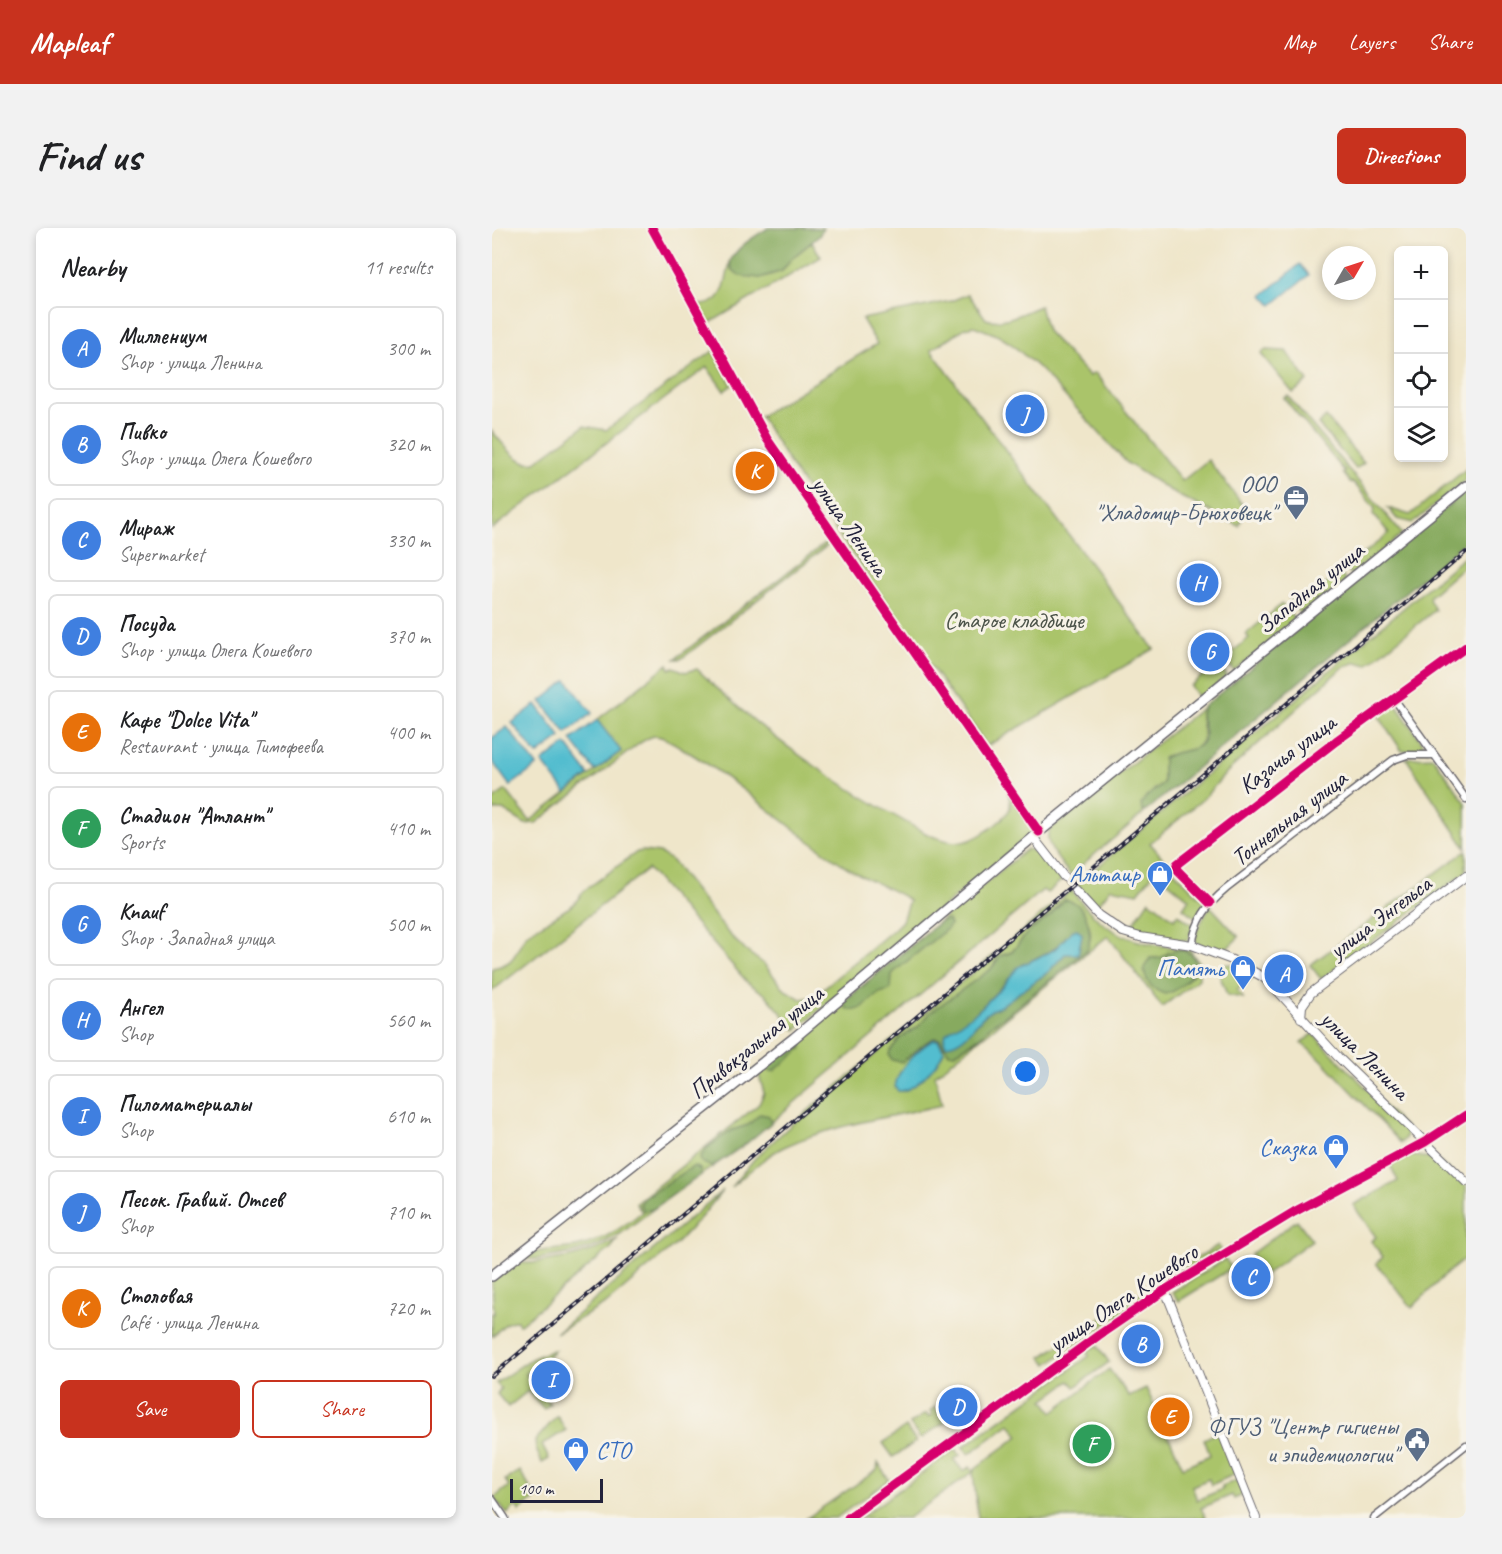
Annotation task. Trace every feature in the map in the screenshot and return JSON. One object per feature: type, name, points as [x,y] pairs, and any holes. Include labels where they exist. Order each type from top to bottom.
[{"type":"main road","name":"Западная улица","points":[[1036,835],[1466,486]]},
{"type":"main road","name":"Привокзальная улица","points":[[492,1276],[794,1038],[1036,835]]},
{"type":"street","name":"улица Ленина","points":[[652,228],[745,401],[774,449],[1064,878]]},
{"type":"street","name":"Казачья улица","points":[[1210,903],[1176,869],[1177,864],[1336,741],[1466,647]]},
{"type":"street","points":[[1395,699],[1466,799]]},
{"type":"street","name":"Тоннельная улица","points":[[1192,945],[1196,927],[1210,903],[1396,758],[1407,755],[1434,754]]},
{"type":"street","name":"улица Энгельса","points":[[1301,1017],[1302,1006],[1311,993],[1466,876]]},
{"type":"street","name":"улица Ленина","points":[[1075,890],[1106,922],[1123,932],[1139,937],[1192,945],[1254,972],[1275,988],[1301,1017],[1466,1182]]},
{"type":"street","name":"улица Олега Кошевого","points":[[848,1518],[1099,1335],[1165,1290],[1294,1212],[1425,1142],[1466,1115]]},
{"type":"street","points":[[1165,1290],[1256,1518]]},
{"type":"street","points":[[1374,1518],[1466,1445]]},
{"type":"street","points":[[492,1499],[506,1518]]},
{"type":"green space","points":[[768,228],[823,228],[819,236],[792,258],[782,271],[760,278],[740,276],[732,269],[730,262],[733,256],[746,242]]},
{"type":"green space","points":[[812,242],[821,257],[708,324],[698,305],[714,302],[719,297],[725,285],[730,262],[732,269],[760,278],[782,271],[792,258]]},
{"type":"green space","name":"Старое кладбище","points":[[968,294],[986,319],[992,320],[1013,317],[1040,306],[1047,331],[1089,376],[1095,373],[1182,481],[1208,460],[1246,509],[1239,526],[1177,495],[1127,463],[1039,368],[997,335],[974,326],[965,328],[931,350],[1154,649],[987,746],[795,472],[760,416],[877,344],[862,319],[951,301]]},
{"type":"green space","points":[[1265,350],[1286,351],[1308,381],[1293,393],[1261,354]]},
{"type":"green space","points":[[713,351],[732,385],[724,391],[707,367],[492,529],[492,431],[516,457],[522,461],[535,462],[584,426],[606,430]]},
{"type":"green space","points":[[1288,396],[1402,534],[1352,575],[1344,566],[1358,555],[1361,556],[1389,533],[1373,514],[1375,509],[1354,483],[1350,482],[1343,473],[1345,472],[1284,398]]},
{"type":"green space","points":[[1326,417],[1364,463],[1356,469],[1318,424]]},
{"type":"green space","points":[[1466,469],[1466,480],[1413,523],[1397,519],[1388,508],[1410,515]]},
{"type":"green space","points":[[784,477],[789,479],[833,541],[681,659],[675,659],[828,541]]},
{"type":"green space","points":[[1466,491],[1466,541],[1145,812],[1142,810],[1141,805],[1145,798],[1163,783],[1163,759],[1173,753],[1196,747],[1204,739],[1205,731],[1201,716],[1203,707]]},
{"type":"green space","points":[[1466,555],[1466,564],[1430,596],[1429,599],[1435,610],[1367,665],[1357,662],[1343,667],[1227,772],[1203,799],[1150,843],[1206,903],[1196,918],[1183,908],[1189,899],[1155,871],[1138,893],[1111,888],[1097,906],[1076,885]]},
{"type":"green space","points":[[1340,573],[1346,581],[1302,616],[1289,598],[1292,596],[1298,604],[1302,603]]},
{"type":"green space","points":[[1282,604],[1296,621],[1234,671],[1224,659],[1249,638],[1246,634]]},
{"type":"green space","points":[[668,664],[670,669],[674,667],[685,672],[697,669],[750,717],[807,760],[866,799],[929,835],[957,842],[978,836],[996,824],[1009,810],[1008,792],[1032,827],[1032,833],[796,1030],[766,995],[748,983],[648,869],[492,991],[492,968],[501,966],[512,959],[528,933],[573,905],[585,890],[637,852],[660,853],[672,861],[728,933],[746,951],[764,964],[785,990],[801,999],[813,997],[902,921],[909,900],[845,866],[706,763],[660,737],[652,737],[640,743],[536,823],[525,824],[503,810],[492,810],[492,800],[506,790],[530,821],[621,751],[597,720]]},
{"type":"green space","points":[[1217,664],[1227,676],[1199,699],[1190,686]]},
{"type":"green space","points":[[1395,703],[1428,751],[1402,751],[1378,715]]},
{"type":"green space","points":[[1203,707],[1201,743],[1196,748],[1166,756],[1163,759],[1163,783],[1154,790],[1142,810],[1145,812],[1070,875],[1050,847],[1048,835],[1050,829]]},
{"type":"green space","points":[[1433,757],[1466,803],[1466,848],[1406,758]]},
{"type":"green space","points":[[1027,849],[1038,852],[1062,880],[1047,893],[1043,890],[747,1143],[620,1234],[597,1246],[538,1259],[520,1259],[533,1253],[573,1248],[605,1237],[642,1212],[636,1203],[759,1104],[764,1093],[758,1072]]},
{"type":"green space","points":[[1466,851],[1466,872],[1321,979],[1310,965]]},
{"type":"green space","points":[[1071,890],[1097,919],[1117,933],[1147,943],[1190,950],[1199,963],[1199,979],[1162,1007],[1108,936],[935,1075],[942,1105],[805,1138],[771,1154],[731,1187],[755,1158],[791,1125]],"holes":[[[1059,904],[1075,904],[1090,927],[1090,940],[1083,953],[990,1026],[980,1037],[955,1053],[944,1047],[938,1037],[925,1043],[906,1059],[900,1038],[918,1027],[931,1012],[991,969],[1000,956],[1012,952],[1032,928],[1051,915]],[[1169,952],[1193,975],[1171,993],[1150,985],[1144,973],[1150,958],[1160,958]],[[928,1043],[903,1091],[899,1091],[896,1087],[900,1072]]]},
{"type":"green space","points":[[1064,900],[1078,905],[1089,927],[1087,950],[990,1026],[980,1037],[955,1053],[949,1053],[940,1039],[934,1038],[902,1062],[892,1060],[889,1055],[890,1051],[900,1038],[918,1027],[931,1012],[991,969],[1000,956],[1012,952],[1026,934],[1051,915]],"holes":[[[1072,931],[1080,944],[1079,950],[1065,954],[1048,972],[987,1013],[964,1036],[958,1040],[946,1034],[978,1011],[1022,965],[1054,949]]]},
{"type":"green space","points":[[1149,900],[1174,919],[1178,914],[1193,925],[1188,941],[1145,935],[1129,930]]},
{"type":"green space","points":[[1210,906],[1239,937],[1222,953],[1195,943],[1197,930]]},
{"type":"green space","points":[[948,920],[950,925],[948,928],[894,972],[891,989],[878,994],[859,1009],[846,1008],[845,1001],[941,921]]},
{"type":"green space","points":[[1175,950],[1193,956],[1195,963],[1189,978],[1174,991],[1165,994],[1150,984],[1144,968],[1150,958],[1160,958]]},
{"type":"green space","points":[[1231,964],[1255,976],[1237,990],[1243,998],[1227,995],[1218,971],[1222,965]]},
{"type":"green space","points":[[1313,1034],[1406,1128],[1406,1137],[1401,1143],[1321,1059],[1301,1043]]},
{"type":"green space","points":[[798,1040],[802,1048],[774,1071],[769,1071],[769,1063]]},
{"type":"green space","points":[[760,1114],[769,1116],[771,1123],[747,1143],[712,1167],[701,1162],[700,1157],[707,1148],[732,1130],[748,1125]]},
{"type":"green space","points":[[1410,1156],[1428,1158],[1442,1164],[1466,1186],[1466,1258],[1446,1274],[1412,1308],[1376,1263],[1383,1257],[1371,1241],[1376,1237],[1353,1205],[1398,1181],[1390,1165]]},
{"type":"green space","points":[[694,1166],[700,1169],[701,1175],[653,1209],[644,1211],[640,1204],[644,1198]]},
{"type":"green space","points":[[723,1190],[675,1245],[607,1303],[556,1333]]},
{"type":"green space","points":[[1297,1220],[1312,1240],[1266,1274],[1251,1254]]},
{"type":"green space","points":[[618,1239],[611,1248],[519,1325],[517,1321],[509,1322],[492,1336],[492,1313],[494,1314],[492,1281],[515,1263],[532,1263],[570,1257],[597,1249]]},
{"type":"green space","points":[[1218,1245],[1221,1249],[1158,1288],[1048,1364],[1041,1357]]},
{"type":"green space","points":[[1225,1259],[1232,1268],[1179,1301],[1172,1292]]},
{"type":"green space","points":[[1097,1345],[1109,1362],[1075,1387],[1070,1381],[1044,1400],[1053,1412],[1109,1369],[1129,1396],[1146,1388],[1183,1467],[1210,1455],[1204,1439],[1218,1432],[1235,1474],[1211,1485],[1209,1479],[1192,1486],[1197,1500],[1237,1480],[1243,1495],[1234,1499],[1232,1495],[1201,1508],[1206,1518],[978,1518],[973,1472],[908,1518],[860,1518],[956,1449],[960,1455],[954,1460],[963,1471],[970,1467],[973,1471],[975,1470],[1019,1436],[1010,1424],[969,1454],[963,1447],[1089,1356],[1087,1352]]},
{"type":"green space","points":[[555,1350],[526,1374],[550,1404],[544,1409],[528,1391],[508,1407],[497,1394],[501,1389],[496,1383],[531,1359]]},
{"type":"green space","points":[[935,1407],[945,1422],[920,1439],[910,1424],[926,1413],[928,1417],[932,1415],[930,1411]]},
{"type":"green space","points":[[557,1416],[566,1430],[542,1445],[549,1459],[542,1463],[535,1441]]},
{"type":"green space","points":[[906,1427],[916,1442],[893,1457],[883,1443]]},
{"type":"green space","points":[[878,1463],[889,1480],[836,1518],[807,1518],[877,1470]]},
{"type":"green space","points":[[520,1471],[536,1498],[520,1511],[516,1506],[507,1514],[494,1498],[509,1486],[505,1480]]},
{"type":"water","points":[[1300,264],[1309,275],[1272,305],[1263,295]]},
{"type":"water","points":[[567,680],[592,713],[566,733],[541,701]]},
{"type":"water","points":[[536,704],[561,737],[537,755],[512,723]]},
{"type":"water","points":[[597,720],[621,751],[595,771],[571,740]]},
{"type":"water","points":[[507,727],[537,766],[510,786],[492,761],[492,738]]},
{"type":"water","points":[[566,744],[589,775],[566,793],[542,762]]},
{"type":"water","points":[[1077,929],[1082,934],[1078,954],[1065,954],[1048,972],[999,1007],[991,1010],[968,1034],[946,1045],[944,1040],[946,1033],[978,1011],[1018,967],[1054,950],[1072,931]]},
{"type":"water","points":[[933,1040],[938,1040],[944,1051],[937,1063],[918,1083],[898,1091],[895,1087],[904,1067],[915,1054]]},
{"type":"tunnel","points":[[1064,877],[1075,890]]},
{"type":"railway","points":[[492,1376],[1466,552]]},
{"type":"cycle path","points":[[652,228],[767,439],[1039,832]]},
{"type":"cycle path","points":[[1210,903],[1176,869],[1177,864],[1336,741],[1466,647]]},
{"type":"cycle path","points":[[848,1518],[1099,1335],[1165,1290],[1294,1212],[1425,1142],[1466,1115]]},
{"type":"place","name":"Песок. Гравий. Отсев","points":[[1025,414]]},
{"type":"place","name":"Столовая","points":[[755,471]]},
{"type":"place","name":"ООО \"Хладомир-Брюховецк\"","points":[[1296,521]]},
{"type":"place","name":"Ангел","points":[[1199,583]]},
{"type":"place","name":"Knauf","points":[[1210,652]]},
{"type":"place","name":"Альтаир","points":[[1160,897]]},
{"type":"place","name":"Миллениум","points":[[1284,974]]},
{"type":"place","name":"Память","points":[[1243,991]]},
{"type":"place","name":"Сказка","points":[[1336,1170]]},
{"type":"place","name":"Мираж","points":[[1251,1277]]},
{"type":"place","name":"Пивко","points":[[1141,1344]]},
{"type":"place","name":"Пиломатериалы","points":[[551,1380]]},
{"type":"place","name":"Посуда","points":[[958,1407]]},
{"type":"place","name":"Кафе \"Dolce Vita\"","points":[[1170,1417]]},
{"type":"place","name":"Стадион \"Атлант\"","points":[[1092,1444]]},
{"type":"place","name":"ФГУЗ \"Центр гигиены и эпидемиологии\"","points":[[1417,1463]]},
{"type":"place","name":"СТО","points":[[576,1473]]}]
